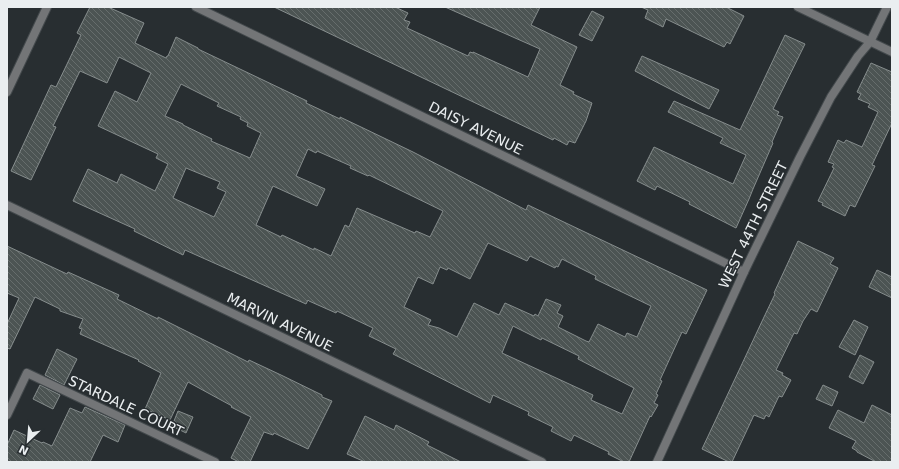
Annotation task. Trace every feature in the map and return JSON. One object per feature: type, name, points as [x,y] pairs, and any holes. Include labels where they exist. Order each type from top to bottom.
[{"type":"street","points":[[7,92],[47,7]]},
{"type":"street","name":"DAISY AVENUE","points":[[196,7],[744,272]]},
{"type":"street","points":[[798,7],[892,52]]},
{"type":"street","name":"WEST 44TH STREET","points":[[657,462],[744,272],[800,157],[831,97],[858,56],[870,42],[887,7]]},
{"type":"street","name":"MARVIN AVENUE","points":[[7,205],[542,462]]},
{"type":"street","name":"STARDALE COURT","points":[[7,414],[27,373],[215,462]]},
{"type":"building","points":[[90,7],[108,7],[144,23],[135,43],[166,58],[176,37],[307,101],[306,103],[340,119],[340,117],[413,152],[526,210],[528,205],[707,290],[686,334],[682,332],[660,380],[662,381],[654,403],[658,405],[651,417],[650,416],[629,462],[624,462],[608,454],[609,452],[574,435],[571,441],[551,431],[553,427],[528,415],[529,412],[493,395],[490,403],[393,354],[396,349],[369,336],[373,328],[337,311],[336,313],[308,300],[306,304],[185,250],[183,255],[134,231],[135,229],[73,201],[88,169],[117,183],[121,174],[155,191],[168,164],[156,158],[158,154],[98,126],[115,91],[137,102],[151,73],[119,57],[107,83],[80,71],[53,126],[56,127],[31,180],[11,171],[51,85],[56,87],[81,35],[77,33]],"holes":[[[181,84],[219,103],[217,106],[241,117],[240,119],[248,123],[247,126],[261,133],[250,158],[211,141],[212,139],[165,116]],[[308,149],[316,153],[317,151],[443,211],[430,237],[416,231],[415,233],[357,208],[349,227],[345,225],[331,256],[282,235],[281,237],[256,225],[273,186],[317,206],[325,189],[296,176]],[[186,168],[220,182],[217,188],[226,192],[214,217],[173,198]],[[488,243],[527,261],[530,256],[555,268],[556,266],[558,267],[562,259],[596,276],[595,279],[651,306],[637,337],[627,333],[625,337],[598,324],[589,342],[558,327],[563,316],[557,313],[561,305],[546,299],[538,316],[535,314],[534,316],[505,303],[499,315],[474,303],[457,337],[439,328],[428,325],[431,320],[404,307],[418,277],[433,284],[440,267],[447,270],[448,268],[470,279]],[[513,326],[579,356],[578,359],[634,388],[622,414],[591,400],[593,395],[502,353]]]},
{"type":"building","points":[[274,7],[395,7],[408,13],[404,20],[410,22],[407,28],[468,56],[470,52],[473,52],[528,77],[540,49],[445,7],[540,7],[531,25],[577,47],[560,85],[574,92],[573,94],[592,103],[586,121],[575,143],[569,141],[567,145],[554,138],[553,140]]},
{"type":"building","points":[[641,7],[726,7],[744,16],[730,44],[727,42],[724,47],[666,19],[663,27],[645,18],[648,10]]},
{"type":"building","points":[[592,11],[604,17],[592,41],[579,35]]},
{"type":"building","points":[[785,35],[805,44],[773,109],[779,112],[777,115],[783,117],[736,228],[689,204],[690,202],[657,186],[655,190],[637,181],[654,147],[733,184],[746,155],[720,143],[723,138],[668,112],[674,101],[740,130]]},
{"type":"building","points":[[642,56],[719,90],[709,109],[635,71]]},
{"type":"building","points":[[871,63],[892,72],[892,123],[872,165],[875,166],[855,207],[850,205],[845,216],[822,205],[823,203],[818,201],[834,168],[832,167],[834,164],[828,162],[838,140],[844,143],[846,140],[862,147],[878,112],[868,107],[870,104],[858,99],[861,94],[857,92]]},
{"type":"building","points":[[798,241],[834,258],[830,264],[838,268],[817,312],[811,309],[797,334],[794,333],[776,370],[783,373],[782,375],[791,380],[782,397],[779,396],[769,417],[766,415],[764,419],[754,415],[732,462],[729,462],[702,449],[775,294],[774,293]]},
{"type":"building","points":[[7,246],[67,274],[68,272],[119,295],[117,299],[158,319],[158,317],[248,362],[249,360],[281,375],[332,401],[308,449],[274,433],[273,435],[264,432],[250,462],[239,462],[231,458],[251,417],[188,382],[170,420],[145,409],[161,373],[138,361],[139,360],[80,334],[82,329],[79,328],[83,319],[60,311],[60,309],[35,297],[10,349],[7,348],[7,324],[19,298],[7,293]]},
{"type":"building","points":[[877,270],[892,277],[892,298],[869,287]]},
{"type":"building","points":[[854,320],[868,327],[855,355],[839,347]]},
{"type":"building","points":[[57,349],[77,359],[64,385],[45,375]]},
{"type":"building","points":[[860,355],[874,362],[863,384],[849,377]]},
{"type":"building","points":[[40,385],[60,395],[53,409],[33,399]]},
{"type":"building","points":[[823,385],[838,392],[832,406],[816,399]]},
{"type":"building","points":[[872,405],[892,415],[892,462],[876,462],[857,452],[852,448],[856,441],[829,428],[838,410],[864,423]]},
{"type":"building","points":[[85,407],[125,425],[118,442],[103,435],[90,462],[7,462],[7,445],[14,430],[52,446],[70,408],[82,413]]},
{"type":"building","points":[[178,411],[193,417],[186,433],[172,426]]},
{"type":"building","points":[[365,416],[394,430],[396,425],[429,442],[427,445],[461,462],[365,462],[347,454]]}]
